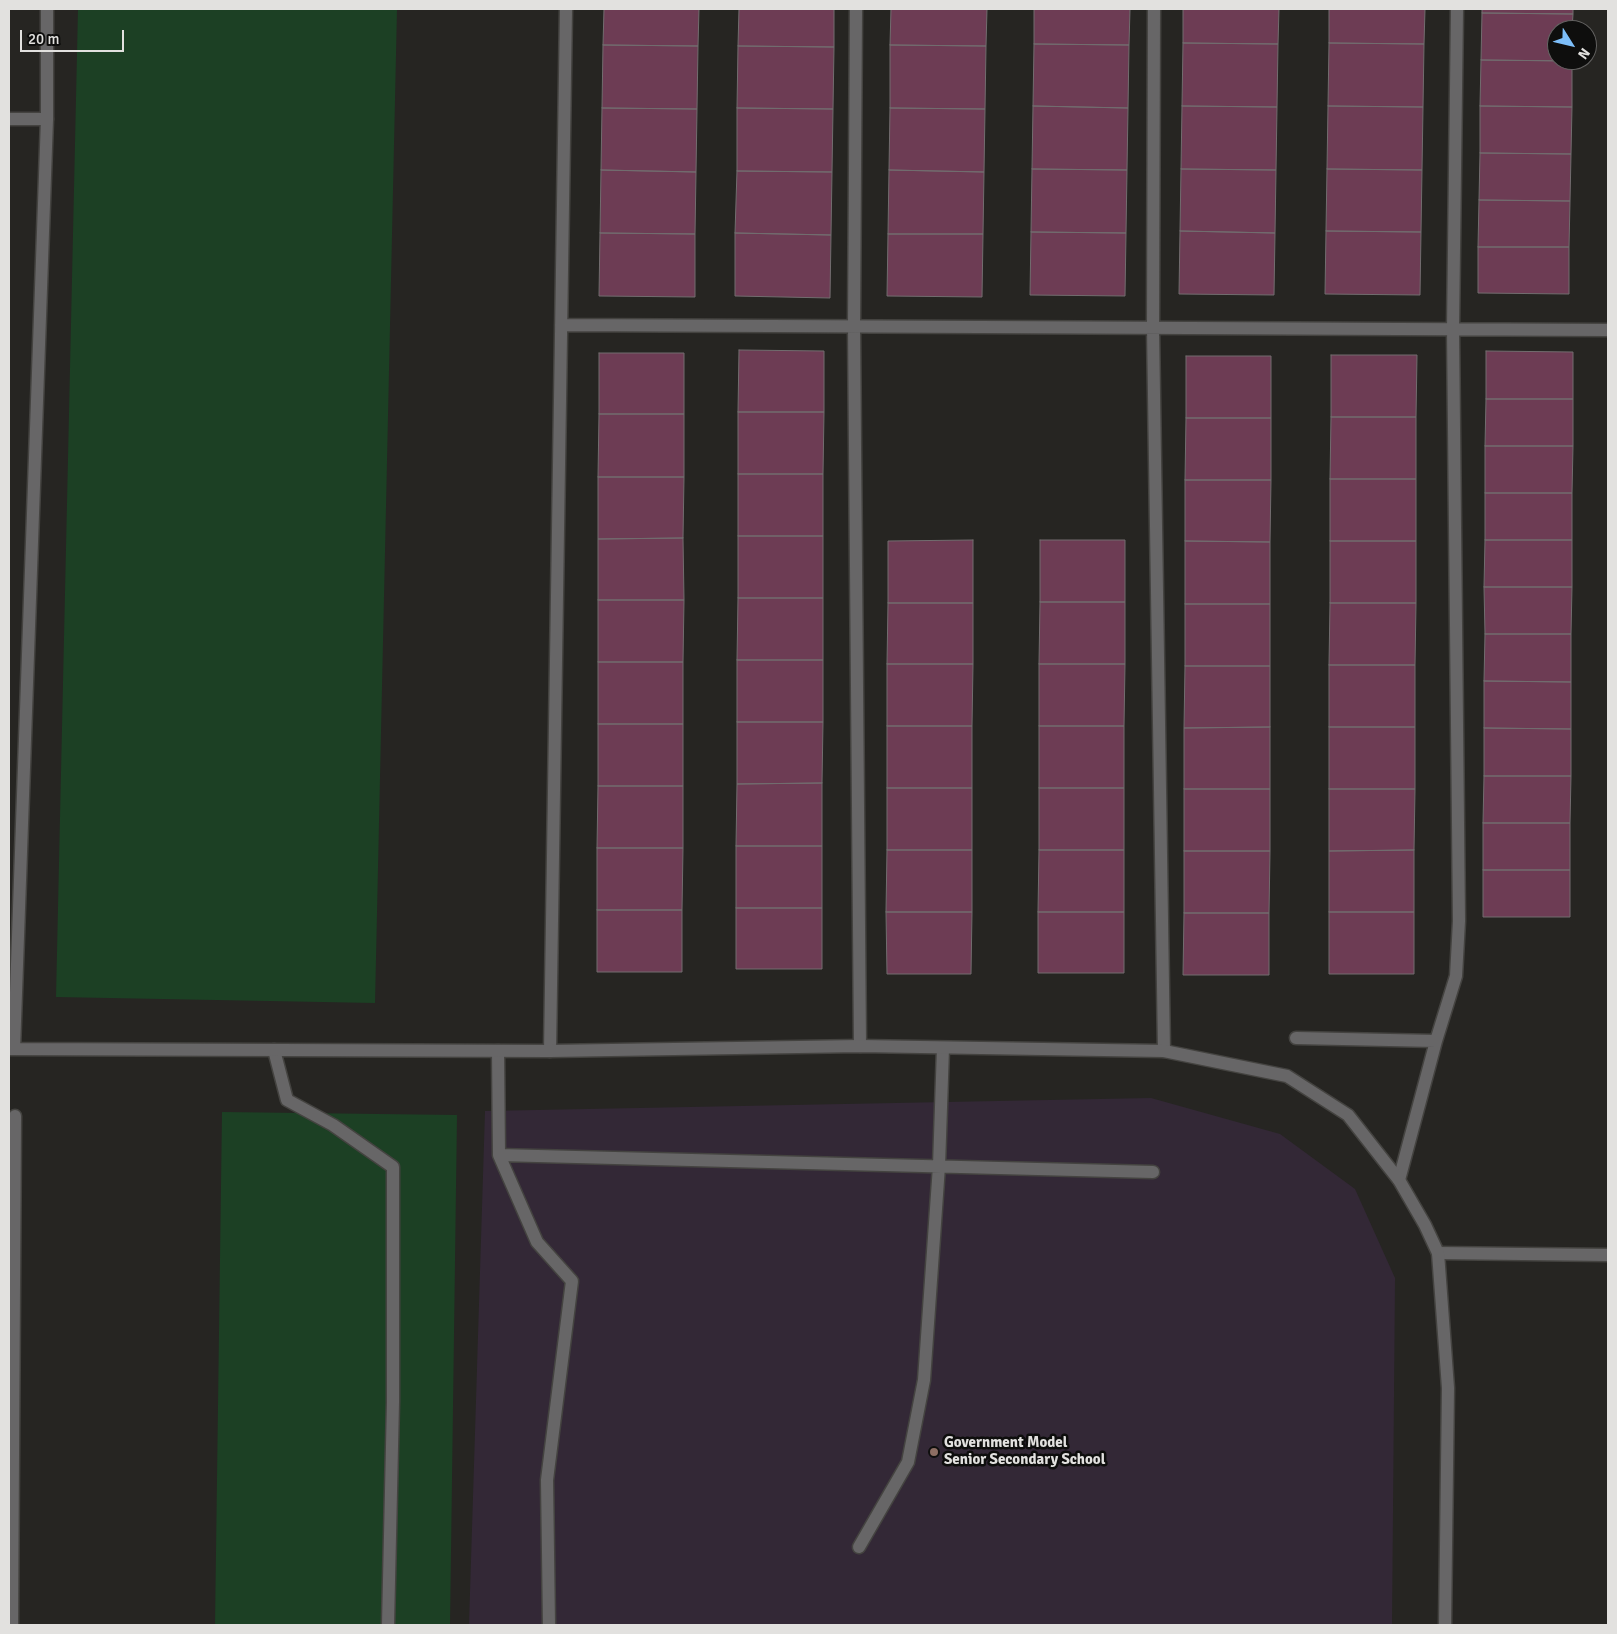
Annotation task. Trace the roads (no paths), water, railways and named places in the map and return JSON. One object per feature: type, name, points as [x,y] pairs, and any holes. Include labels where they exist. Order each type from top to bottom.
[{"type":"street","points":[[47,9],[47,119],[11,1049],[550,1052],[860,1046],[1164,1051],[1287,1076],[1348,1115],[1399,1180],[1425,1225],[1438,1253],[1448,1388],[1446,1625]]},
{"type":"street","points":[[550,1052],[566,9]]},
{"type":"street","points":[[856,9],[854,326],[860,1046]]},
{"type":"street","points":[[1154,9],[1153,329],[1164,1051]]},
{"type":"street","points":[[1399,1180],[1436,1041],[1456,976],[1459,921],[1454,329],[1457,9]]},
{"type":"street","points":[[9,119],[47,119]]},
{"type":"street","points":[[562,325],[1608,330]]},
{"type":"street","points":[[1296,1038],[1436,1041]]},
{"type":"street","points":[[859,1547],[908,1462],[924,1380],[939,1166],[943,1048]]},
{"type":"street","points":[[274,1050],[288,1100],[333,1125],[394,1167],[393,1392],[388,1625]]},
{"type":"street","points":[[498,1051],[499,1155],[537,1242],[572,1281],[547,1480],[549,1625]]},
{"type":"street","points":[[12,1625],[15,1116]]},
{"type":"street","points":[[499,1155],[1153,1172]]},
{"type":"street","points":[[1438,1253],[1608,1255]]},
{"type":"place","name":"Government Model Senior Secondary School","points":[[934,1452]]}]
